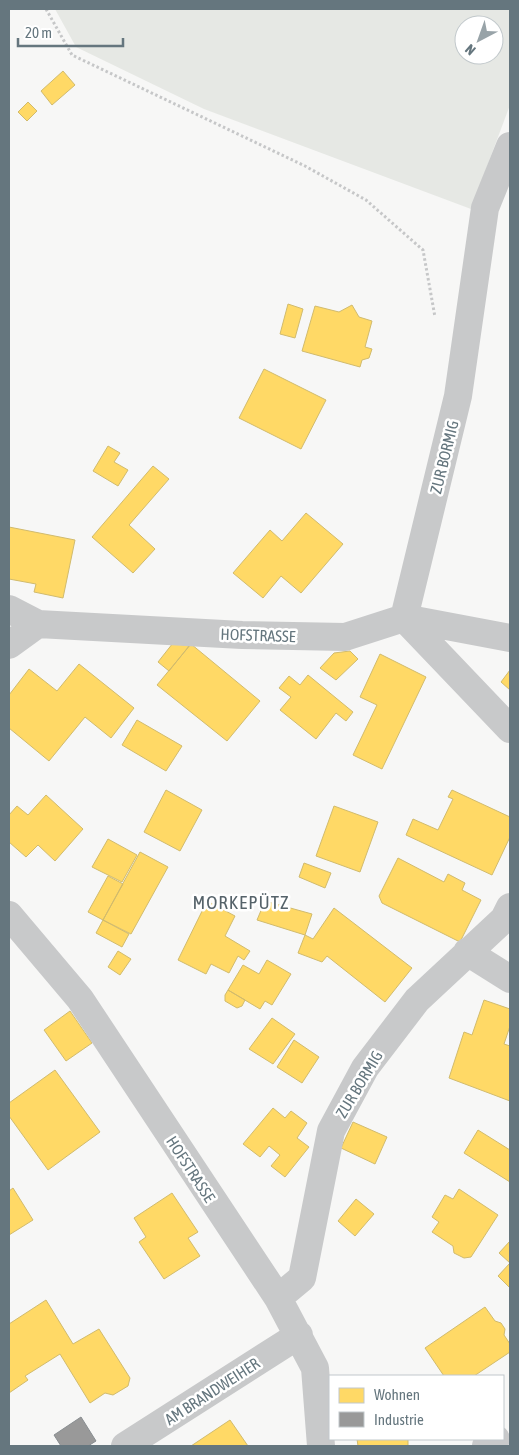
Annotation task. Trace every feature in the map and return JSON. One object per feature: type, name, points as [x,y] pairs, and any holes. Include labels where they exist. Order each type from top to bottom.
[{"type":"street","name":"ZUR BORMIG","points":[[404,618],[458,396],[485,208],[510,146]]},
{"type":"street","points":[[9,609],[38,624],[9,645]]},
{"type":"street","name":"HOFSTRASSE","points":[[38,624],[242,635],[345,637],[404,618],[510,638]]},
{"type":"street","points":[[404,618],[510,729]]},
{"type":"street","name":"ZUR BORMIG","points":[[278,1298],[302,1278],[331,1131],[365,1068],[418,1000],[467,952],[504,920],[510,907]]},
{"type":"street","name":"HOFSTRASSE","points":[[9,915],[80,999],[278,1298],[315,1368],[321,1446]]},
{"type":"street","points":[[467,952],[510,979]]},
{"type":"street","name":"AM BRANDWEIHER","points":[[125,1446],[299,1335]]},
{"type":"path","points":[[46,9],[72,55],[305,166],[366,200],[422,250],[436,318]]},
{"type":"shaded area","points":[[55,9],[510,9],[510,105],[471,209],[204,109],[76,47]]},
{"type":"building: Wohnen","points":[[63,71],[75,85],[52,105],[41,91]]},
{"type":"building: Wohnen","points":[[28,102],[37,111],[27,121],[18,112]]},
{"type":"building: Wohnen","points":[[288,304],[303,309],[295,338],[280,334]]},
{"type":"building: Wohnen","points":[[352,305],[359,317],[372,321],[365,347],[372,349],[369,358],[362,360],[360,367],[302,351],[315,306],[339,312]]},
{"type":"building: Wohnen","points":[[264,369],[326,400],[301,449],[239,418]]},
{"type":"building: Wohnen","points":[[108,446],[120,453],[114,462],[128,470],[118,486],[93,471]]},
{"type":"building: Wohnen","points":[[153,466],[169,479],[129,525],[155,549],[133,573],[92,537]]},
{"type":"building: Wohnen","points":[[306,513],[343,544],[301,593],[281,576],[263,598],[233,573],[270,530],[282,541]]},
{"type":"building: Wohnen","points":[[9,527],[75,540],[63,598],[34,592],[36,584],[9,579]]},
{"type":"building: Wohnen","points":[[173,643],[189,646],[169,671],[158,662]]},
{"type":"building: Wohnen","points":[[191,644],[260,701],[227,741],[157,685]]},
{"type":"building: Wohnen","points":[[350,651],[358,659],[336,680],[320,668],[334,653]]},
{"type":"building: Wohnen","points":[[380,654],[426,677],[382,769],[353,755],[377,705],[360,697]]},
{"type":"building: Wohnen","points":[[79,664],[134,708],[111,738],[85,717],[49,761],[9,728],[9,695],[29,669],[57,691]]},
{"type":"building: Wohnen","points":[[510,670],[510,690],[501,682]]},
{"type":"building: Wohnen","points":[[308,675],[353,712],[346,721],[336,713],[316,739],[280,710],[291,697],[279,688],[289,676],[300,685]]},
{"type":"building: Wohnen","points":[[137,720],[182,746],[166,771],[122,745]]},
{"type":"building: Wohnen","points":[[166,790],[202,810],[180,851],[144,832]]},
{"type":"building: Wohnen","points":[[452,790],[510,817],[510,837],[492,875],[406,835],[413,819],[438,830],[453,799],[448,797]]},
{"type":"building: Wohnen","points":[[46,795],[83,829],[55,861],[38,845],[26,857],[9,842],[9,815],[17,806],[28,815]]},
{"type":"building: Wohnen","points":[[334,806],[378,822],[360,872],[316,856]]},
{"type":"building: Wohnen","points":[[108,839],[137,855],[122,882],[92,867]]},
{"type":"building: Wohnen","points":[[140,852],[168,867],[131,934],[103,920]]},
{"type":"building: Wohnen","points":[[398,858],[444,882],[448,874],[465,883],[462,890],[481,900],[460,942],[382,903],[379,896]]},
{"type":"building: Wohnen","points":[[304,863],[331,873],[325,888],[299,877]]},
{"type":"building: Wohnen","points":[[108,876],[123,884],[103,920],[88,912]]},
{"type":"building: Wohnen","points":[[207,901],[235,916],[225,936],[250,951],[244,960],[238,956],[229,973],[211,964],[206,974],[178,960]]},
{"type":"building: Wohnen","points":[[265,901],[312,914],[305,935],[257,920]]},
{"type":"building: Wohnen","points":[[334,908],[412,968],[385,1002],[327,956],[322,962],[298,953],[305,935],[313,939]]},
{"type":"building: Wohnen","points":[[103,920],[129,934],[122,947],[96,933]]},
{"type":"building: Wohnen","points":[[118,951],[131,959],[120,975],[108,967]]},
{"type":"building: Wohnen","points":[[267,960],[291,974],[272,1005],[265,1001],[260,1009],[228,990],[243,965],[259,974]]},
{"type":"building: Wohnen","points":[[228,990],[245,1000],[242,1006],[237,1008],[225,1001],[225,995]]},
{"type":"building: Wohnen","points":[[484,1000],[510,1009],[510,1026],[504,1044],[510,1046],[510,1101],[449,1078],[464,1032],[472,1035]]},
{"type":"building: Wohnen","points":[[70,1011],[92,1043],[66,1061],[44,1030]]},
{"type":"building: Wohnen","points":[[272,1018],[295,1034],[273,1064],[249,1049]]},
{"type":"building: Wohnen","points":[[294,1040],[319,1057],[302,1083],[277,1067]]},
{"type":"building: Wohnen","points":[[55,1070],[100,1132],[48,1170],[9,1116],[9,1103]]},
{"type":"building: Wohnen","points":[[273,1108],[285,1118],[291,1111],[307,1123],[297,1138],[309,1147],[285,1177],[271,1166],[280,1155],[269,1146],[260,1157],[243,1144]]},
{"type":"building: Wohnen","points":[[353,1122],[387,1137],[375,1164],[341,1148]]},
{"type":"building: Wohnen","points":[[478,1130],[510,1150],[510,1182],[464,1153]]},
{"type":"building: Wohnen","points":[[13,1188],[33,1220],[9,1235],[9,1191]]},
{"type":"building: Wohnen","points":[[459,1189],[498,1215],[471,1257],[464,1258],[454,1253],[453,1246],[432,1232],[439,1222],[432,1217],[445,1195],[453,1199]]},
{"type":"building: Wohnen","points":[[172,1193],[198,1232],[188,1238],[200,1256],[164,1279],[139,1242],[146,1237],[134,1218]]},
{"type":"building: Wohnen","points":[[356,1199],[374,1214],[355,1236],[338,1221]]},
{"type":"building: Wohnen","points":[[510,1241],[510,1263],[499,1253]]},
{"type":"building: Wohnen","points":[[510,1263],[510,1288],[498,1276]]},
{"type":"building: Wohnen","points":[[46,1300],[73,1344],[99,1329],[130,1378],[128,1386],[113,1395],[105,1393],[90,1403],[60,1354],[25,1376],[28,1380],[9,1393],[9,1324]]},
{"type":"building: Wohnen","points":[[485,1307],[495,1321],[501,1323],[505,1329],[504,1335],[510,1344],[510,1352],[476,1375],[443,1375],[425,1348]]},
{"type":"building: Wohnen","points":[[230,1420],[248,1446],[191,1446]]},
{"type":"building: Wohnen","points":[[357,1440],[408,1440],[408,1446],[358,1446]]},
{"type":"building: Industrie","points":[[81,1417],[96,1441],[88,1446],[61,1446],[54,1435]]},
{"type":"district","name":"MORKEPÜTZ","points":[[241,902]]}]
